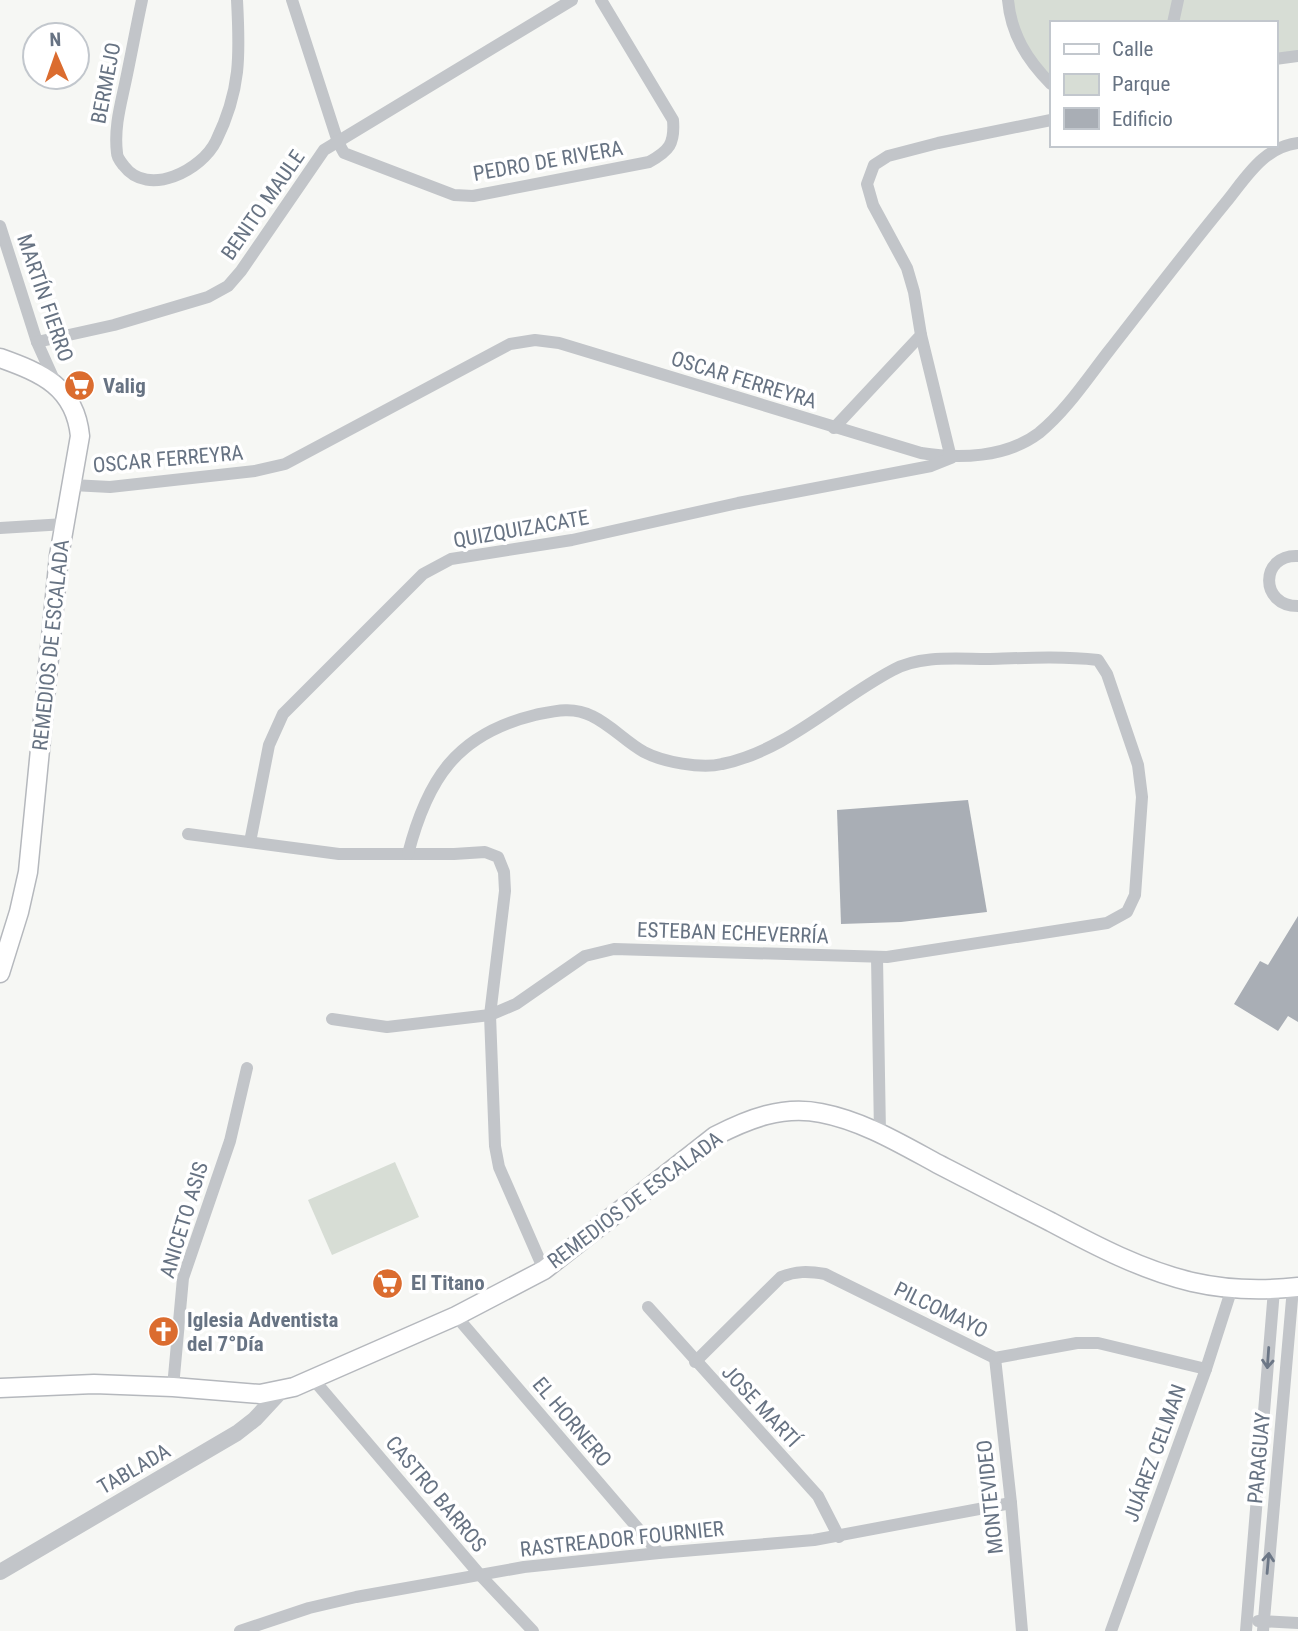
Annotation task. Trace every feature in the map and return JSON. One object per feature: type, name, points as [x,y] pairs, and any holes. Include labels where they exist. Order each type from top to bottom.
[{"type":"main road","points":[[0,358],[54,382]]},
{"type":"main road","name":"REMEDIOS DE ESCALADA","points":[[0,973],[28,872],[46,679],[65,524],[80,436],[78,418],[70,401],[54,382]]},
{"type":"main road","name":"REMEDIOS DE ESCALADA","points":[[0,1388],[83,1384],[249,1393],[281,1391],[456,1316],[544,1270],[715,1136],[766,1114],[794,1111],[820,1112],[880,1133],[1098,1247],[1155,1271],[1194,1282],[1232,1288],[1295,1288]]},
{"type":"street","name":"BERMEJO","points":[[142,0],[116,131],[117,156],[129,173],[143,181],[167,179],[190,170],[215,143],[238,80],[240,51],[237,0]]},
{"type":"street","points":[[292,0],[338,142]]},
{"type":"street","name":"BENITO MAULE","points":[[37,342],[114,325],[208,297],[228,286],[324,150],[572,0]]},
{"type":"street","name":"PEDRO DE RIVERA","points":[[338,142],[344,153],[454,195],[473,196],[649,162],[667,152],[674,134],[673,120],[601,0]]},
{"type":"street","points":[[1008,0],[1015,37],[1050,83]]},
{"type":"street","points":[[1173,21],[1178,0]]},
{"type":"street","points":[[1277,59],[1298,56]]},
{"type":"street","points":[[951,458],[907,268],[873,205],[867,184],[874,165],[888,156],[1050,120]]},
{"type":"street","name":"OSCAR FERREYRA","points":[[72,485],[110,487],[256,471],[285,464],[510,344],[536,340],[559,343],[921,453],[951,458],[1015,446],[1038,433],[1064,408],[1266,155],[1283,145],[1298,143]]},
{"type":"street","name":"MARTÍN FIERRO","points":[[0,226],[37,342],[54,382]]},
{"type":"street","points":[[834,428],[921,335]]},
{"type":"street","name":"QUIZQUIZACATE","points":[[250,842],[269,745],[283,714],[423,574],[451,559],[572,540],[738,503],[931,466],[951,458]]},
{"type":"street","points":[[0,528],[65,524]]},
{"type":"street","points":[[1298,556],[1285,557],[1278,561],[1269,582],[1275,597],[1282,603],[1298,606]]},
{"type":"street","name":"ESTEBAN ECHEVERRÍA","points":[[332,1018],[387,1027],[489,1016],[516,1004],[585,956],[614,949],[877,957],[1107,923],[1127,912],[1135,895],[1142,797],[1138,765],[1107,674],[1098,660],[1069,657],[928,660],[895,668],[755,755],[719,765],[677,763],[645,752],[591,715],[562,709],[514,720],[467,745],[447,766],[431,789],[416,823],[408,855]]},
{"type":"street","points":[[188,834],[339,855],[485,852],[498,857],[505,891],[489,1016],[495,1146],[499,1167],[544,1270]]},
{"type":"street","points":[[877,957],[880,1133]]},
{"type":"street","name":"ANICETO ASIS","points":[[173,1387],[183,1278],[230,1141],[247,1068]]},
{"type":"street","name":"PILCOMAYO","points":[[695,1362],[781,1278],[793,1272],[806,1271],[825,1273],[995,1358],[1077,1343],[1098,1343],[1206,1369]]},
{"type":"street","name":"JUÁREZ CELMAN","points":[[1111,1631],[1206,1369],[1232,1288]]},
{"type":"street","name":"PARAGUAY","points":[[1263,1627],[1295,1288]]},
{"type":"street","name":"PARAGUAY","points":[[1247,1625],[1274,1290]]},
{"type":"street","name":"JOSE MARTÍ","points":[[648,1307],[818,1496],[839,1536]]},
{"type":"street","name":"EL HORNERO","points":[[456,1316],[659,1553]]},
{"type":"street","name":"MONTEVIDEO","points":[[995,1358],[1022,1631]]},
{"type":"street","name":"CASTRO BARROS","points":[[313,1379],[480,1575],[533,1631]]},
{"type":"street","name":"TABLADA","points":[[0,1572],[237,1433],[255,1419],[281,1391]]},
{"type":"street","name":"RASTREADOR FOURNIER","points":[[240,1631],[309,1608],[524,1567],[839,1536],[1011,1503]]},
{"type":"street","points":[[1247,1625],[1263,1627],[1298,1623]]},
{"type":"green space","points":[[1008,0],[1298,0],[1298,56],[1277,59],[1277,21],[1050,21],[1050,78],[1041,74],[1009,15]]},
{"type":"green space","points":[[395,1162],[419,1217],[332,1255],[308,1200]]},
{"type":"building","points":[[968,800],[987,912],[901,922],[841,924],[837,810]]},
{"type":"building","points":[[1298,916],[1298,1022],[1288,1016],[1278,1031],[1234,1004],[1260,961],[1268,965]]},
{"type":"place","name":"Valig","points":[[80,386]]},
{"type":"place","name":"El Titano","points":[[388,1283]]},
{"type":"place","name":"Iglesia Adventista del 7°Día","points":[[164,1332]]}]
